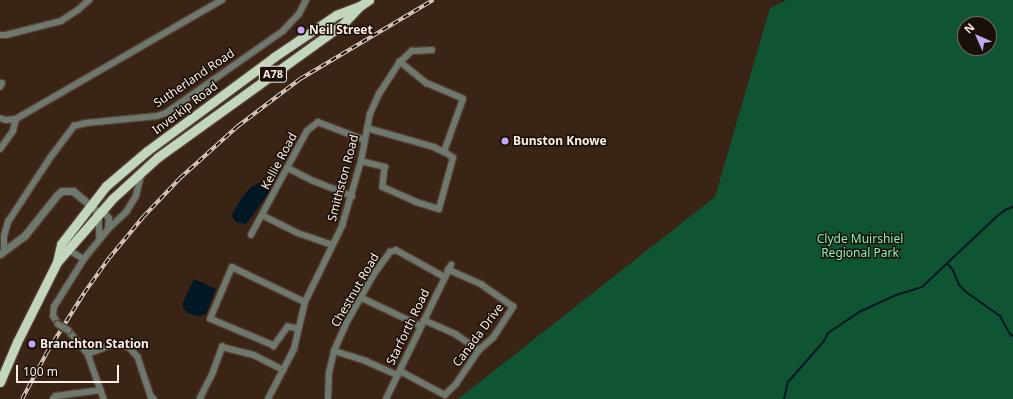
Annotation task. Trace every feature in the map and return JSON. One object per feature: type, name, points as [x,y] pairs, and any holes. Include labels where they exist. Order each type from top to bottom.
[{"type":"highway","name":"Inverkip Road","points":[[0,382],[17,342],[57,262],[61,244],[106,186],[124,170],[267,62],[336,15],[358,3],[369,0]]},
{"type":"highway","name":"Inverkip Road","points":[[57,262],[69,250],[99,213],[143,170],[183,138],[343,24],[358,3]]},
{"type":"street","points":[[0,35],[6,35],[61,21],[78,10],[89,0]]},
{"type":"street","points":[[0,118],[6,120],[16,119],[222,0]]},
{"type":"street","name":"Sutherland Road","points":[[2,253],[4,236],[8,222],[50,158],[74,126],[86,123],[157,116],[166,113],[283,31],[299,14],[306,0]]},
{"type":"street","name":"Smithston Road","points":[[268,399],[294,349],[299,329],[300,315],[305,302],[342,226],[361,161],[370,114],[379,94],[400,62],[412,51],[432,50]]},
{"type":"street","points":[[400,62],[427,84],[463,99],[444,152]]},
{"type":"street","points":[[0,149],[13,131],[16,119]]},
{"type":"street","name":"Kellie Road","points":[[251,235],[288,168],[300,141],[307,131],[318,122],[365,140]]},
{"type":"street","points":[[361,161],[385,167],[383,187],[416,202],[439,209],[453,158],[434,147],[367,128]]},
{"type":"street","points":[[288,168],[314,181],[352,196]]},
{"type":"street","points":[[104,399],[88,354],[68,330],[58,324],[53,316],[54,307],[84,259],[100,237],[126,211],[136,196],[143,170]]},
{"type":"street","points":[[2,253],[25,235],[57,195],[62,191],[73,191],[99,213],[106,214],[109,219],[108,229]]},
{"type":"street","points":[[99,213],[100,237]]},
{"type":"street","points":[[262,215],[298,233],[332,245]]},
{"type":"street","points":[[69,250],[84,259]]},
{"type":"street","name":"Chestnut Road","points":[[328,399],[329,373],[334,351],[347,322],[362,298],[374,274],[390,252],[396,250],[445,277]]},
{"type":"street","points":[[299,329],[288,327],[274,346],[210,318],[232,267],[305,302]]},
{"type":"street","name":"Starforth Road","points":[[386,399],[450,268]]},
{"type":"street","name":"Canada Drive","points":[[399,373],[445,395],[456,384],[479,350],[493,338],[513,307],[482,285],[450,268]]},
{"type":"street","points":[[362,298],[421,326]]},
{"type":"street","points":[[424,320],[457,335],[479,350]]},
{"type":"street","points":[[88,354],[114,344],[129,347],[138,357],[151,396],[154,399]]},
{"type":"street","points":[[201,399],[200,398],[213,372],[222,346],[254,355],[283,370]]},
{"type":"street","points":[[334,351],[399,373]]},
{"type":"street","points":[[53,399],[56,396],[102,390]]},
{"type":"green space","name":"Clyde Muirshiel Regional Park","points":[[787,0],[1013,0],[1013,399],[458,399],[715,197],[770,8]]},
{"type":"water","points":[[262,181],[269,185],[271,190],[246,224],[236,222],[232,214],[241,199],[250,188]]},
{"type":"water","points":[[194,279],[216,289],[206,314],[200,316],[187,313],[183,308],[183,302]]},
{"type":"waterway","points":[[784,399],[788,382],[824,341],[828,333],[859,312],[896,295],[922,287],[996,217],[1005,210],[1013,207]]},
{"type":"waterway","points":[[948,264],[953,270],[959,285],[966,292],[1000,316],[1010,334],[1013,336]]},
{"type":"railway","points":[[22,399],[47,352],[84,293],[109,258],[143,217],[180,178],[238,126],[300,79],[433,0]]},
{"type":"place","name":"Neil Street","points":[[301,30]]},
{"type":"place","name":"Bunston Knowe","points":[[505,141]]},
{"type":"place","name":"Branchton Station","points":[[32,344]]}]
